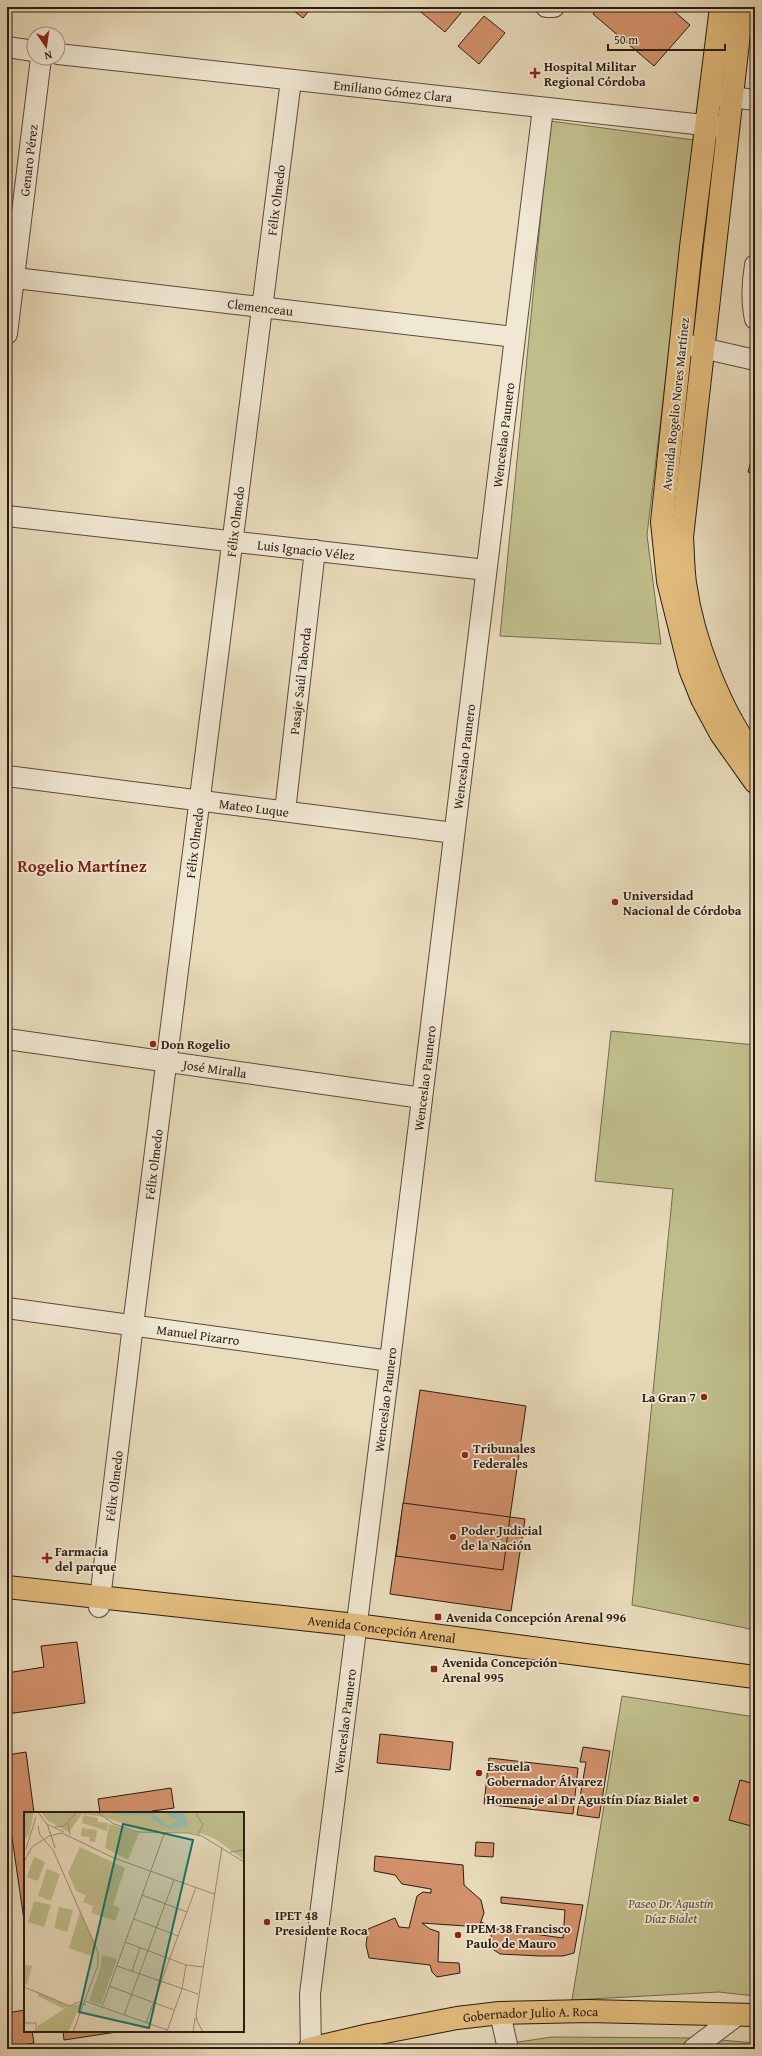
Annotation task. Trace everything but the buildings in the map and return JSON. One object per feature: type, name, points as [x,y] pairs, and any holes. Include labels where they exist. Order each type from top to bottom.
[{"type":"main road","name":"Avenida Rogelio Nores Martínez","points":[[721,7],[681,343],[662,522],[668,581],[690,669],[702,699],[720,734],[755,782]]},
{"type":"main road","name":"Avenida Rogelio Nores Martínez","points":[[742,7],[682,537],[685,583],[701,650],[710,674],[737,729],[755,757]]},
{"type":"main road","name":"Avenida Concepción Arenal","points":[[7,1587],[100,1602],[755,1677]]},
{"type":"main road","name":"Avenida Concepción Arenal","points":[[7,1598],[100,1602]]},
{"type":"main road","name":"Avenida Concepción Arenal","points":[[355,1632],[755,1687]]},
{"type":"main road","name":"Gobernador Julio A. Roca","points":[[310,2049],[457,2018],[500,2013],[588,2010],[747,2015]]},
{"type":"street","points":[[546,7],[554,7]]},
{"type":"street","points":[[7,47],[26,50]]},
{"type":"street","name":"Emiliano Gómez Clara","points":[[66,55],[729,128]]},
{"type":"street","name":"Genaro Pérez","points":[[7,334],[10,278],[40,66]]},
{"type":"street","name":"Félix Olmedo","points":[[100,1602],[133,1325],[291,80]]},
{"type":"street","points":[[711,94],[755,100]]},
{"type":"street","name":"Wenceslao Paunero","points":[[310,2049],[310,1994],[390,1361],[543,108]]},
{"type":"street","points":[[755,265],[752,279],[753,309],[755,319]]},
{"type":"street","name":"Clemenceau","points":[[10,278],[514,337]]},
{"type":"street","points":[[681,343],[755,360]]},
{"type":"street","name":"Luis Ignacio Vélez","points":[[7,516],[486,570]]},
{"type":"street","name":"Pasaje Saúl Taborda","points":[[286,811],[315,550]]},
{"type":"street","name":"Mateo Luque","points":[[7,776],[454,833]]},
{"type":"street","name":"José Miralla","points":[[7,1039],[422,1098]]},
{"type":"street","name":"Manuel Pizarro","points":[[7,1308],[390,1361]]},
{"type":"street","points":[[500,2013],[508,2049]]},
{"type":"street","points":[[693,2049],[747,2015]]},
{"type":"green space","points":[[550,121],[694,140],[647,535],[661,644],[500,636]]},
{"type":"green space","name":"La Gran 7","points":[[611,1031],[755,1045],[755,1630],[632,1605],[673,1189],[595,1181]]},
{"type":"green space","name":"Paseo Dr. Agustín Díaz Bialet","points":[[622,1696],[755,1717],[755,1996],[719,1992],[572,2000]]},
{"type":"green space","points":[[552,2037],[697,2038],[755,2043],[755,2049],[471,2049]]},
{"type":"place","name":"Hospital Militar Regional Córdoba","points":[[535,73]]},
{"type":"place","name":"Universidad Nacional de Córdoba","points":[[615,902]]},
{"type":"place","name":"Don Rogelio","points":[[153,1044]]},
{"type":"place","name":"La Gran 7","points":[[704,1397]]},
{"type":"place","name":"Tribunales Federales","points":[[465,1455]]},
{"type":"place","name":"Poder Judicial de la Nación","points":[[453,1537]]},
{"type":"place","name":"Farmacia del parque","points":[[47,1558]]},
{"type":"place","name":"Avenida Concepción Arenal 996","points":[[438,1617]]},
{"type":"place","name":"Avenida Concepción Arenal 995","points":[[434,1669]]},
{"type":"place","name":"Escuela Gobernador Álvarez","points":[[479,1773]]},
{"type":"place","name":"Homenaje al Dr Agustín Díaz Bialet","points":[[696,1799]]},
{"type":"place","name":"IPET 48 Presidente Roca","points":[[267,1922]]},
{"type":"place","name":"IPEM 38 Francisco Paulo de Mauro","points":[[458,1935]]},
{"type":"district","name":"Rogelio Martínez","points":[[82,866]]}]
